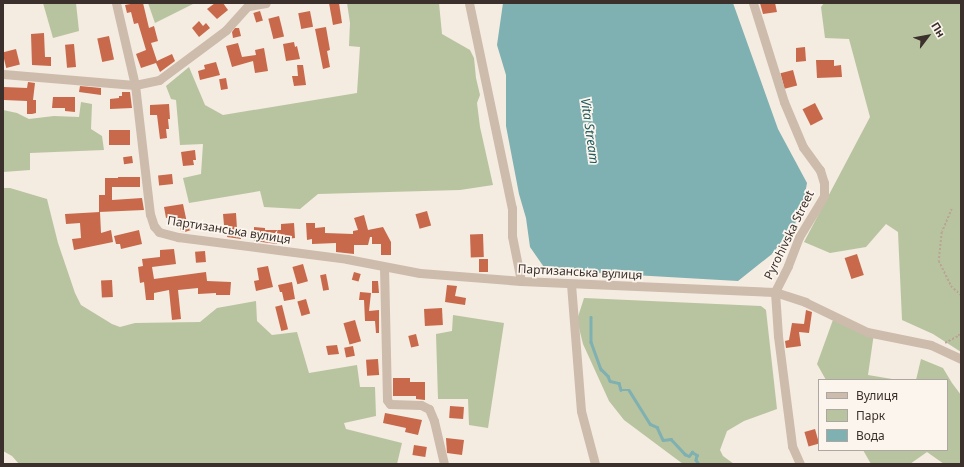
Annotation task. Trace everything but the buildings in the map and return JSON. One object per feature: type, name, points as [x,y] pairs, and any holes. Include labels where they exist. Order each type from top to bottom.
[{"type":"street","name":"Партизанська вулиця","points":[[116,3],[135,85],[150,214],[154,226],[159,232],[178,237],[347,260],[420,273],[572,284],[775,292],[805,302],[867,332],[936,347],[961,359]]},
{"type":"street","points":[[3,74],[135,85],[159,80],[226,30],[249,4],[266,3]]},
{"type":"street","points":[[468,3],[512,208],[512,236],[521,281]]},
{"type":"street","name":"Pyrohivska Street","points":[[753,3],[784,102],[803,147],[820,170],[824,183],[824,196],[816,212],[799,237],[788,266],[775,292],[778,336],[792,446],[800,464]]},
{"type":"street","points":[[384,267],[387,400],[390,404],[421,405],[429,409],[434,421],[444,464]]},
{"type":"street","points":[[572,284],[580,411],[595,464]]},
{"type":"path","points":[[952,209],[942,232],[939,261],[951,286],[961,295]]},
{"type":"path","points":[[936,347],[958,336],[961,332]]},
{"type":"green space","points":[[43,3],[76,3],[79,31],[53,38]]},
{"type":"green space","points":[[148,3],[195,3],[155,23]]},
{"type":"green space","points":[[347,3],[439,3],[442,34],[470,50],[474,58],[476,78],[480,95],[477,103],[480,127],[493,185],[460,190],[318,194],[300,209],[264,207],[260,191],[189,203],[183,178],[201,174],[203,144],[180,145],[176,100],[171,99],[166,86],[189,67],[205,105],[223,115],[357,93],[360,47],[349,46],[350,23]]},
{"type":"green space","points":[[824,3],[961,3],[961,352],[933,334],[902,320],[898,232],[886,224],[866,247],[830,253],[804,242],[870,117],[849,39],[825,38],[821,7]]},
{"type":"green space","points":[[81,102],[92,104],[91,129],[102,136],[104,150],[30,153],[30,170],[3,172],[3,110],[17,113],[29,119],[54,116],[79,117]]},
{"type":"green space","points":[[3,188],[10,188],[47,199],[58,243],[75,293],[81,305],[112,324],[120,327],[135,323],[200,322],[217,308],[256,301],[257,321],[272,335],[297,332],[309,373],[357,365],[360,387],[375,387],[376,416],[344,423],[346,429],[402,443],[397,464],[19,464],[12,456],[3,451]]},
{"type":"green space","points":[[584,298],[761,306],[766,310],[777,409],[744,421],[727,431],[720,450],[723,456],[734,464],[683,464],[624,420],[609,401],[583,344],[577,320]]},
{"type":"green space","points":[[453,315],[504,323],[488,428],[469,425],[468,399],[438,399],[436,334],[452,331]]},
{"type":"green space","points":[[834,317],[874,333],[868,375],[892,379],[825,379],[817,364]]},
{"type":"green space","points":[[921,359],[943,368],[961,395],[961,464],[944,464],[927,452],[910,464],[871,464],[864,451],[948,451],[948,379],[916,379]]},
{"type":"water","points":[[503,3],[733,3],[778,129],[807,183],[801,216],[772,254],[738,281],[546,270],[530,247],[526,218],[519,194],[506,126],[506,75],[497,45]]},
{"type":"waterway","name":"Vita Stream","points":[[591,317],[591,342],[601,369],[608,376],[610,381],[619,383],[621,390],[629,390],[650,424],[657,427],[663,440],[671,439],[685,454],[689,456],[692,452],[697,455],[696,460],[699,464]]}]
